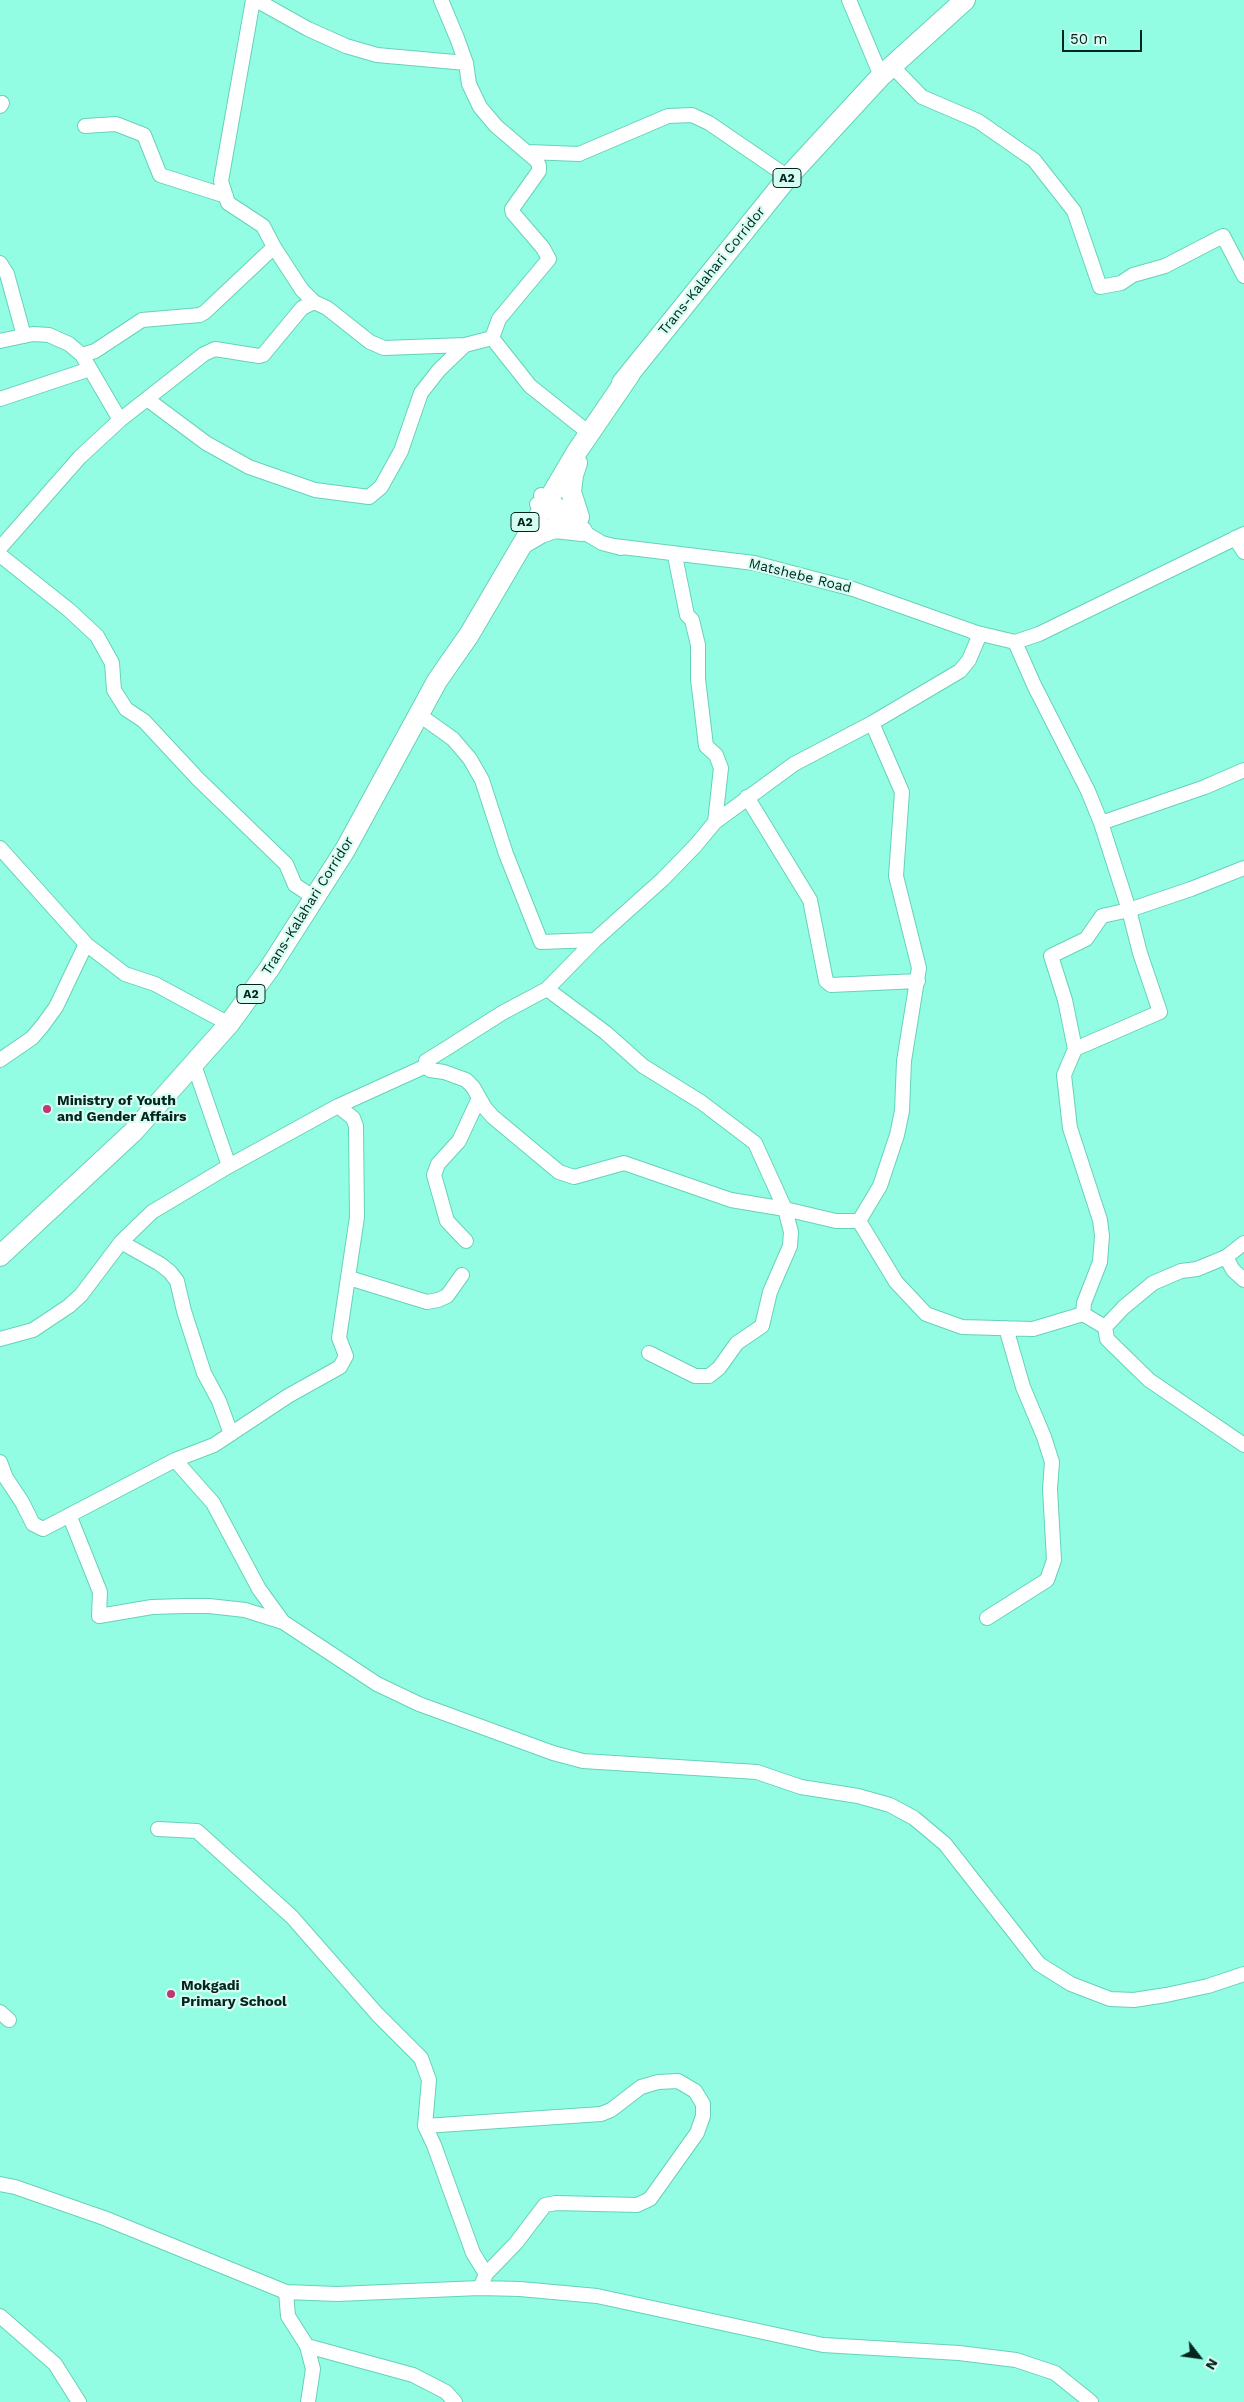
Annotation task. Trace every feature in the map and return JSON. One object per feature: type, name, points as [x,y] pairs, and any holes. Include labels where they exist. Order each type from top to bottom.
[{"type":"highway","name":"Trans-Kalahari Corridor","points":[[0,1256],[36,1226],[133,1132],[229,1024],[269,969],[345,850],[437,681],[461,632],[586,431],[788,177],[887,72],[964,0]]},
{"type":"highway","points":[[523,544],[541,533],[555,528],[580,524],[571,492],[572,475],[586,431]]},
{"type":"highway","name":"Trans-Kalahari Corridor","points":[[437,681],[469,634],[523,544],[542,502]]},
{"type":"street","points":[[466,63],[377,55],[346,46],[308,29],[255,0],[221,181],[228,203],[263,226],[274,247],[302,290],[314,302],[326,308],[370,342],[384,348],[465,345],[492,338]]},
{"type":"street","points":[[442,0],[466,63],[469,84],[480,107],[496,126],[537,161],[539,171],[512,209],[513,213],[543,248],[549,259],[499,319],[492,338]]},
{"type":"street","points":[[849,0],[887,72],[922,96],[978,121],[1034,160],[1074,211],[1100,287],[1113,286],[1122,283],[1133,274],[1164,266],[1223,236],[1244,276]]},
{"type":"street","points":[[528,152],[580,154],[668,116],[692,115],[709,123],[788,177]]},
{"type":"street","points":[[85,126],[116,124],[144,135],[160,175],[226,196]]},
{"type":"street","points":[[82,355],[95,351],[142,320],[205,312],[274,247]]},
{"type":"street","points":[[0,264],[7,274],[24,336]]},
{"type":"street","points":[[0,548],[80,457],[120,420],[211,350],[263,355],[302,308],[314,302]]},
{"type":"street","points":[[0,341],[24,336],[49,335],[69,344],[82,355],[120,420]]},
{"type":"street","points":[[492,338],[530,386],[586,431]]},
{"type":"street","points":[[147,399],[206,443],[249,467],[315,490],[369,497],[381,487],[402,451],[421,393],[439,370],[465,345]]},
{"type":"street","points":[[0,399],[90,370]]},
{"type":"street","points":[[542,502],[614,546],[675,556],[754,563],[853,589],[980,634],[1015,642],[1039,634],[1240,536],[1244,552]]},
{"type":"street","name":"Matshebe Road","points":[[614,546],[754,563]]},
{"type":"street","points":[[0,555],[69,610],[97,636],[112,663],[114,690],[126,709],[144,720],[198,779],[286,864],[295,885],[315,898]]},
{"type":"street","points":[[675,556],[687,614],[692,620],[698,645],[698,679],[706,746],[716,755],[721,768],[715,822]]},
{"type":"street","points":[[0,1339],[33,1330],[69,1306],[81,1295],[121,1242],[152,1212],[229,1166],[338,1106],[426,1066],[426,1062],[502,1013],[547,989],[595,940],[663,879],[696,846],[715,822],[794,764],[872,723],[960,671],[969,660],[980,634]]},
{"type":"street","points":[[1015,642],[1034,685],[1088,791],[1101,824],[1129,910],[1140,954],[1160,1012],[1075,1050]]},
{"type":"street","points":[[418,714],[453,739],[470,759],[482,780],[506,854],[541,942],[595,940]]},
{"type":"street","points":[[859,1221],[880,1186],[897,1134],[902,1111],[904,1060],[919,968],[896,876],[896,851],[902,807],[902,792],[872,723]]},
{"type":"street","points":[[1101,824],[1205,787],[1244,770]]},
{"type":"street","points":[[747,797],[810,900],[826,981],[831,985],[918,981]]},
{"type":"street","points":[[0,848],[86,944],[132,978],[155,984],[229,1024]]},
{"type":"street","points":[[1083,1314],[1084,1303],[1100,1262],[1102,1236],[1100,1220],[1086,1183],[1070,1128],[1064,1075],[1075,1050],[1065,1000],[1051,956],[1086,939],[1102,916],[1129,910],[1191,889],[1244,868]]},
{"type":"street","points":[[0,1060],[32,1038],[43,1025],[56,1007],[86,944]]},
{"type":"street","points":[[547,989],[606,1033],[643,1066],[701,1102],[755,1143],[785,1209],[791,1232],[790,1246],[770,1292],[762,1326],[737,1343],[719,1368],[709,1376],[695,1376],[648,1353]]},
{"type":"street","points":[[194,1065],[229,1166]]},
{"type":"street","points":[[426,1066],[430,1070],[444,1072],[466,1080],[473,1086],[493,1117],[559,1172],[574,1177],[624,1163],[731,1200],[785,1209],[836,1221],[859,1221]]},
{"type":"street","points":[[466,1241],[447,1221],[434,1175],[438,1164],[459,1141],[479,1098]]},
{"type":"street","points":[[0,1462],[3,1478],[36,1527],[43,1529],[175,1460],[214,1445],[288,1396],[340,1367],[346,1356],[339,1338],[357,1217],[356,1126],[352,1118],[338,1106]]},
{"type":"street","points":[[859,1221],[896,1282],[926,1314],[962,1327],[1033,1330],[1083,1314],[1105,1327],[1107,1339],[1149,1380],[1244,1445]]},
{"type":"street","points":[[121,1242],[160,1264],[177,1281],[184,1311],[204,1373],[219,1401],[231,1434]]},
{"type":"street","points":[[1105,1327],[1124,1307],[1153,1283],[1181,1271],[1196,1269],[1226,1257],[1244,1243]]},
{"type":"street","points":[[1226,1257],[1233,1270],[1244,1280]]},
{"type":"street","points":[[349,1278],[427,1302],[447,1296],[462,1274]]},
{"type":"street","points":[[987,1618],[1047,1580],[1052,1571],[1054,1548],[1050,1488],[1052,1462],[1044,1437],[1022,1387],[1006,1328]]},
{"type":"street","points":[[175,1460],[213,1503],[259,1588],[283,1622]]},
{"type":"street","points":[[70,1516],[100,1592],[99,1616],[152,1607],[209,1606],[245,1610],[283,1622],[377,1684],[419,1704],[583,1761],[757,1772],[801,1786],[858,1796],[890,1805],[914,1818],[944,1844],[1039,1964],[1071,1984],[1110,1999],[1134,2000],[1166,1995],[1208,1986],[1244,1974]]},
{"type":"street","points":[[158,1829],[197,1831],[292,1917],[377,2014],[421,2058],[429,2080],[425,2126],[434,2145],[473,2254],[486,2274]]},
{"type":"street","points":[[425,2126],[600,2114],[611,2110],[642,2087],[658,2082],[678,2081],[695,2091],[704,2104],[704,2116],[697,2133],[650,2199],[637,2205],[556,2203],[545,2206],[516,2243],[486,2274],[480,2288]]},
{"type":"street","points":[[0,2184],[15,2187],[104,2218],[286,2292],[337,2294],[480,2288],[520,2289],[597,2296],[823,2345],[960,2353],[1016,2360],[1055,2373],[1091,2402]]},
{"type":"street","points":[[286,2292],[288,2316],[307,2346],[313,2369],[308,2402]]},
{"type":"street","points":[[0,2316],[55,2364],[79,2402]]},
{"type":"street","points":[[307,2346],[413,2375],[446,2392],[455,2402]]},
{"type":"place","name":"Ministry of Youth and Gender Affairs","points":[[47,1109]]},
{"type":"place","name":"Mokgadi Primary School","points":[[171,1994]]}]
